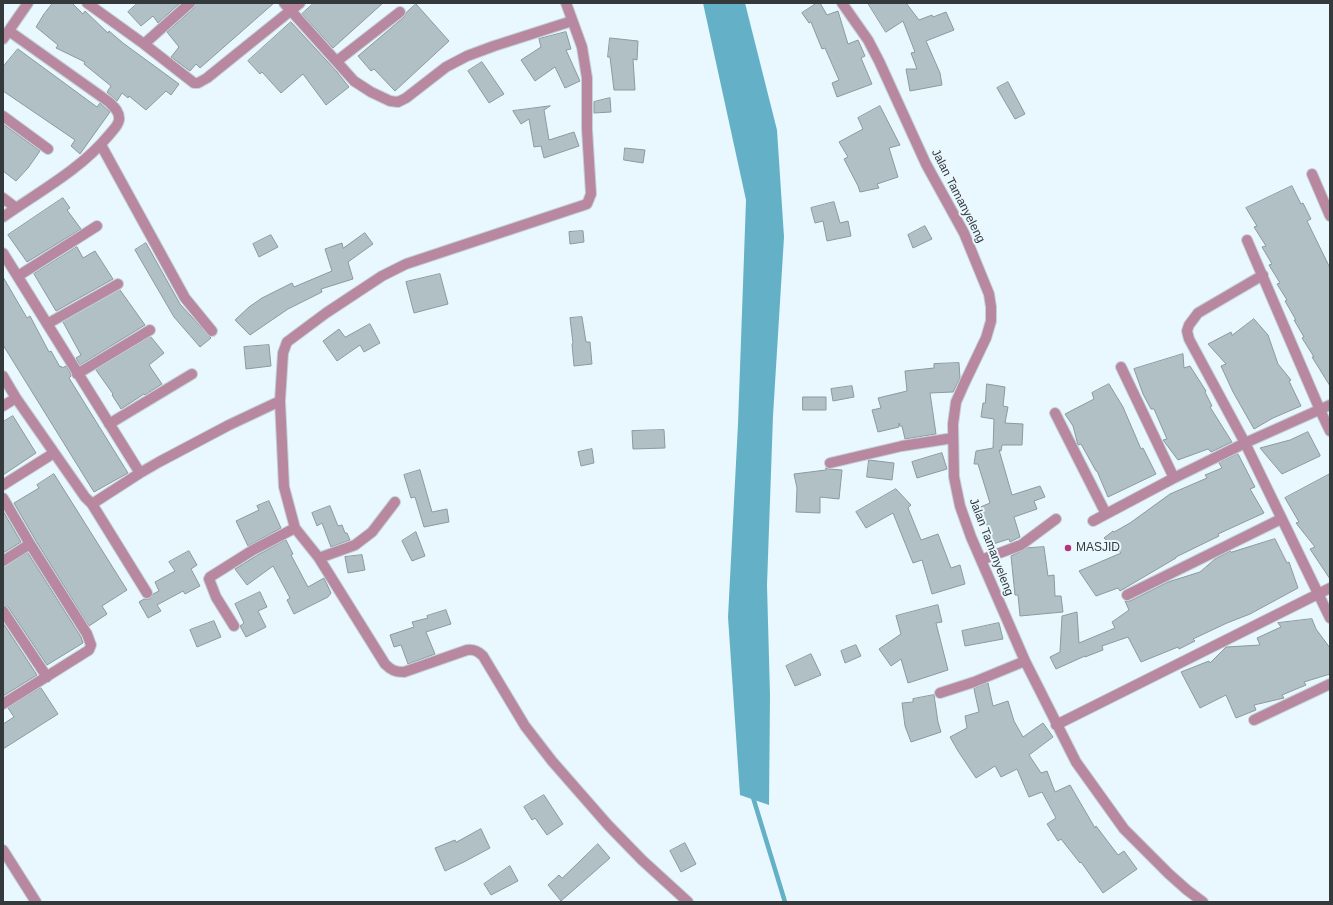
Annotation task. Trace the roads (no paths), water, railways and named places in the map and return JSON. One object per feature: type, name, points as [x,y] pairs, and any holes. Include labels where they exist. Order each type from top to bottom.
[{"type":"street","points":[[3,217],[48,188],[87,159],[101,145],[119,121],[117,110],[109,102],[6,35],[28,3]]},
{"type":"street","points":[[87,3],[144,44],[194,83],[198,84],[203,82],[300,3]]},
{"type":"street","points":[[144,44],[190,3]]},
{"type":"street","points":[[284,3],[354,81],[390,100],[398,102],[406,98],[446,67],[466,56],[572,20]]},
{"type":"street","points":[[566,3],[582,47],[588,78],[587,115],[591,194],[587,204],[406,264],[382,276],[326,313],[287,342],[283,353],[280,401],[284,487],[295,528],[319,558],[389,668],[397,672],[404,672],[452,654],[473,649],[483,656],[525,726],[552,761],[642,860],[688,902]]},
{"type":"street","name":"Jalan Tamanyeleng","points":[[842,3],[868,40],[879,61],[926,164],[964,233],[989,294],[991,321],[986,338],[956,402],[953,424],[954,477],[960,506],[971,537],[1012,634],[1056,725],[1076,762],[1124,829],[1169,874],[1203,902]]},
{"type":"street","points":[[337,61],[400,12]]},
{"type":"street","points":[[3,116],[48,149]]},
{"type":"street","points":[[101,145],[184,298],[212,331]]},
{"type":"street","points":[[1312,174],[1330,216]]},
{"type":"street","points":[[3,198],[16,208]]},
{"type":"street","points":[[18,276],[96,226]]},
{"type":"street","points":[[1247,240],[1330,431]]},
{"type":"street","points":[[3,253],[140,473]]},
{"type":"street","points":[[1262,275],[1198,314],[1189,325],[1187,331],[1189,339],[1245,443],[1330,618]]},
{"type":"street","points":[[47,324],[118,284]]},
{"type":"street","points":[[77,374],[150,330]]},
{"type":"street","points":[[1121,367],[1174,478]]},
{"type":"street","points":[[109,424],[192,374]]},
{"type":"street","points":[[3,376],[16,398],[84,497],[92,504],[147,593]]},
{"type":"street","points":[[3,406],[16,398]]},
{"type":"street","points":[[92,504],[140,473],[229,425],[280,401]]},
{"type":"street","points":[[1093,521],[1174,478],[1245,443],[1330,405]]},
{"type":"street","points":[[1055,412],[1106,514]]},
{"type":"street","points":[[830,463],[902,446],[953,438]]},
{"type":"street","points":[[3,484],[54,453]]},
{"type":"street","points":[[3,498],[30,544],[87,634],[91,645],[89,650],[3,704]]},
{"type":"street","points":[[319,558],[355,545],[372,532],[395,502]]},
{"type":"street","points":[[981,560],[1021,545],[1056,519]]},
{"type":"street","points":[[1127,595],[1281,519]]},
{"type":"street","points":[[234,626],[216,597],[209,579],[210,577],[253,550],[295,528]]},
{"type":"street","points":[[3,561],[30,544]]},
{"type":"street","points":[[1056,725],[1330,588]]},
{"type":"street","points":[[3,611],[47,677]]},
{"type":"street","points":[[940,693],[974,682],[1025,661]]},
{"type":"street","points":[[1254,720],[1330,684]]},
{"type":"street","points":[[3,850],[36,902]]},
{"type":"water","points":[[703,3],[745,3],[777,130],[784,237],[773,416],[767,585],[770,695],[769,805],[740,795],[728,617],[738,424],[746,200]]},
{"type":"waterway","points":[[752,794],[785,902]]},
{"type":"place","name":"MASJID","points":[[1068,548]]}]
